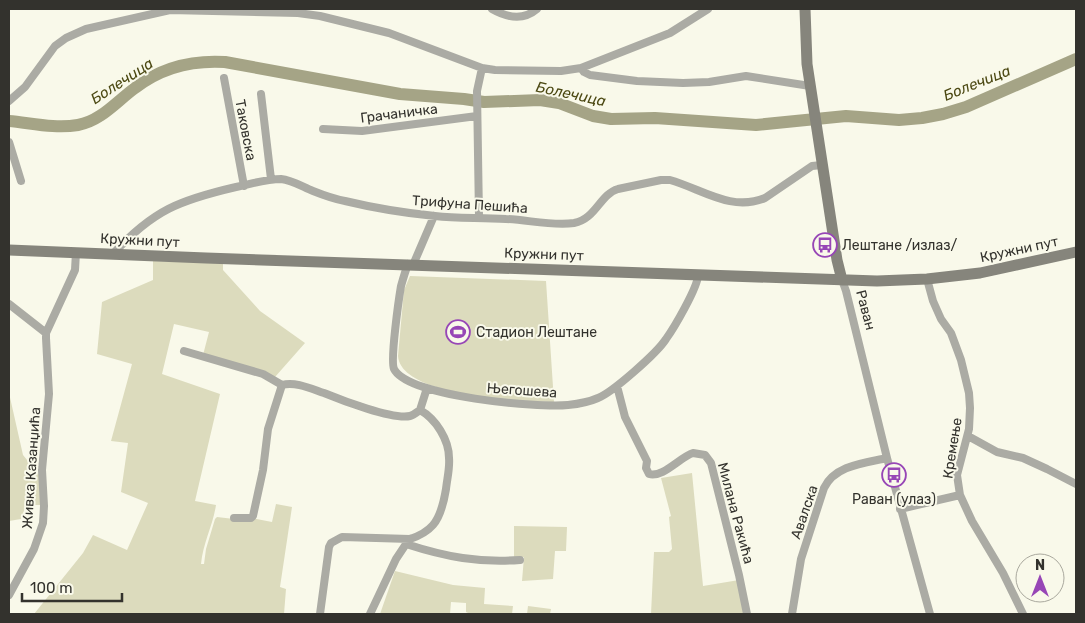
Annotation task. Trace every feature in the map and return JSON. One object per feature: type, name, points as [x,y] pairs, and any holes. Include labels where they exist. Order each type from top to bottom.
[{"type":"main road","name":"Раван","points":[[805,9],[807,64],[810,86],[842,280]]},
{"type":"main road","name":"Кружни пут","points":[[9,250],[877,281],[927,279],[1006,268],[1076,252]]},
{"type":"street","points":[[492,9],[503,15],[515,17],[528,14],[537,9]]},
{"type":"street","points":[[9,101],[25,87],[55,46],[66,38],[86,29],[170,10],[298,13],[320,16],[389,33],[482,68],[561,71],[581,68],[670,33],[708,9]]},
{"type":"street","points":[[479,217],[477,96],[482,68]]},
{"type":"street","points":[[581,68],[590,75],[637,81],[709,82],[746,76],[810,86]]},
{"type":"street","name":"Таковска","points":[[224,78],[244,186]]},
{"type":"street","points":[[261,94],[271,180]]},
{"type":"street","name":"Грачаничка","points":[[324,129],[362,132],[477,116]]},
{"type":"street","points":[[9,142],[21,181]]},
{"type":"street","name":"Трифуна Пешића","points":[[113,254],[133,233],[160,212],[200,196],[271,180],[285,180],[345,201],[434,216],[479,217],[558,224],[576,222],[590,215],[614,190],[666,180],[678,182],[724,201],[758,201],[787,184],[812,166],[822,164]]},
{"type":"street","name":"Његошева","points":[[434,216],[411,265],[400,294],[393,364],[397,372],[417,385],[427,388],[504,403],[570,405],[599,398],[617,386],[666,339],[696,286],[698,275]]},
{"type":"street","name":"Живка Казанџића","points":[[9,596],[34,549],[43,523],[42,470],[49,394],[46,333],[75,270],[76,252]]},
{"type":"street","name":"Кремење","points":[[927,279],[933,301],[941,319],[951,333],[964,366],[970,401],[968,436],[957,475],[960,495],[972,520],[1003,573],[1023,614]]},
{"type":"street","name":"Раван","points":[[842,280],[900,509],[930,614]]},
{"type":"street","points":[[9,304],[46,333]]},
{"type":"street","points":[[184,351],[264,374],[282,385],[288,383],[312,388],[375,411],[404,416],[409,416],[420,410],[427,388]]},
{"type":"street","points":[[234,518],[251,518],[253,516],[265,461],[268,428],[282,385]]},
{"type":"street","name":"Милана Ракића","points":[[617,386],[625,417],[647,461],[646,468],[649,474],[656,475],[663,472],[693,453],[702,454],[708,459],[714,474],[747,614]]},
{"type":"street","points":[[370,614],[396,559],[408,542],[429,530],[438,518],[444,498],[449,465],[448,450],[439,428],[420,410]]},
{"type":"street","points":[[968,436],[997,452],[1022,458],[1076,484]]},
{"type":"street","name":"Авалска","points":[[792,614],[801,559],[828,480],[835,474],[849,468],[887,458]]},
{"type":"street","points":[[900,509],[960,495]]},
{"type":"street","points":[[320,614],[328,547],[342,537],[408,542],[438,555],[469,559],[520,560]]},
{"type":"green space","points":[[153,261],[223,263],[223,270],[260,311],[305,343],[275,377],[203,355],[209,332],[174,324],[162,374],[220,394],[195,501],[216,505],[201,564],[204,564],[206,549],[217,517],[234,519],[252,518],[272,522],[276,504],[292,507],[280,587],[286,589],[284,614],[34,614],[83,553],[93,535],[127,550],[148,503],[121,492],[128,443],[111,441],[132,364],[97,354],[102,302],[153,280]]},
{"type":"green space","points":[[410,276],[546,281],[554,402],[492,398],[466,394],[419,380],[404,370],[398,356],[404,290]]},
{"type":"green space","points":[[9,393],[23,455],[41,477],[42,505],[26,505],[21,519],[9,521]]},
{"type":"green space","points":[[692,473],[703,586],[739,580],[746,614],[651,614],[654,552],[669,552],[672,549],[669,517],[671,516],[661,478]]},
{"type":"green space","points":[[514,526],[567,527],[566,551],[555,551],[553,579],[522,581],[524,557],[514,557]]},
{"type":"green space","points":[[395,571],[453,585],[485,588],[484,604],[513,606],[512,614],[470,614],[466,612],[466,603],[451,602],[450,614],[380,614]]},
{"type":"green space","points":[[528,606],[551,609],[550,614],[527,614]]},
{"type":"waterway","name":"Болечица","points":[[9,121],[61,126],[86,123],[101,115],[135,88],[156,75],[178,66],[201,62],[225,62],[400,94],[484,102],[540,100],[559,103],[593,116],[611,119],[655,118],[756,125],[846,116],[899,120],[943,114],[966,107],[1076,59]]},
{"type":"place","name":"Лештане /излаз/","points":[[825,245]]},
{"type":"place","name":"Стадион Лештане","points":[[458,332]]},
{"type":"place","name":"Раван (улаз)","points":[[894,475]]}]
